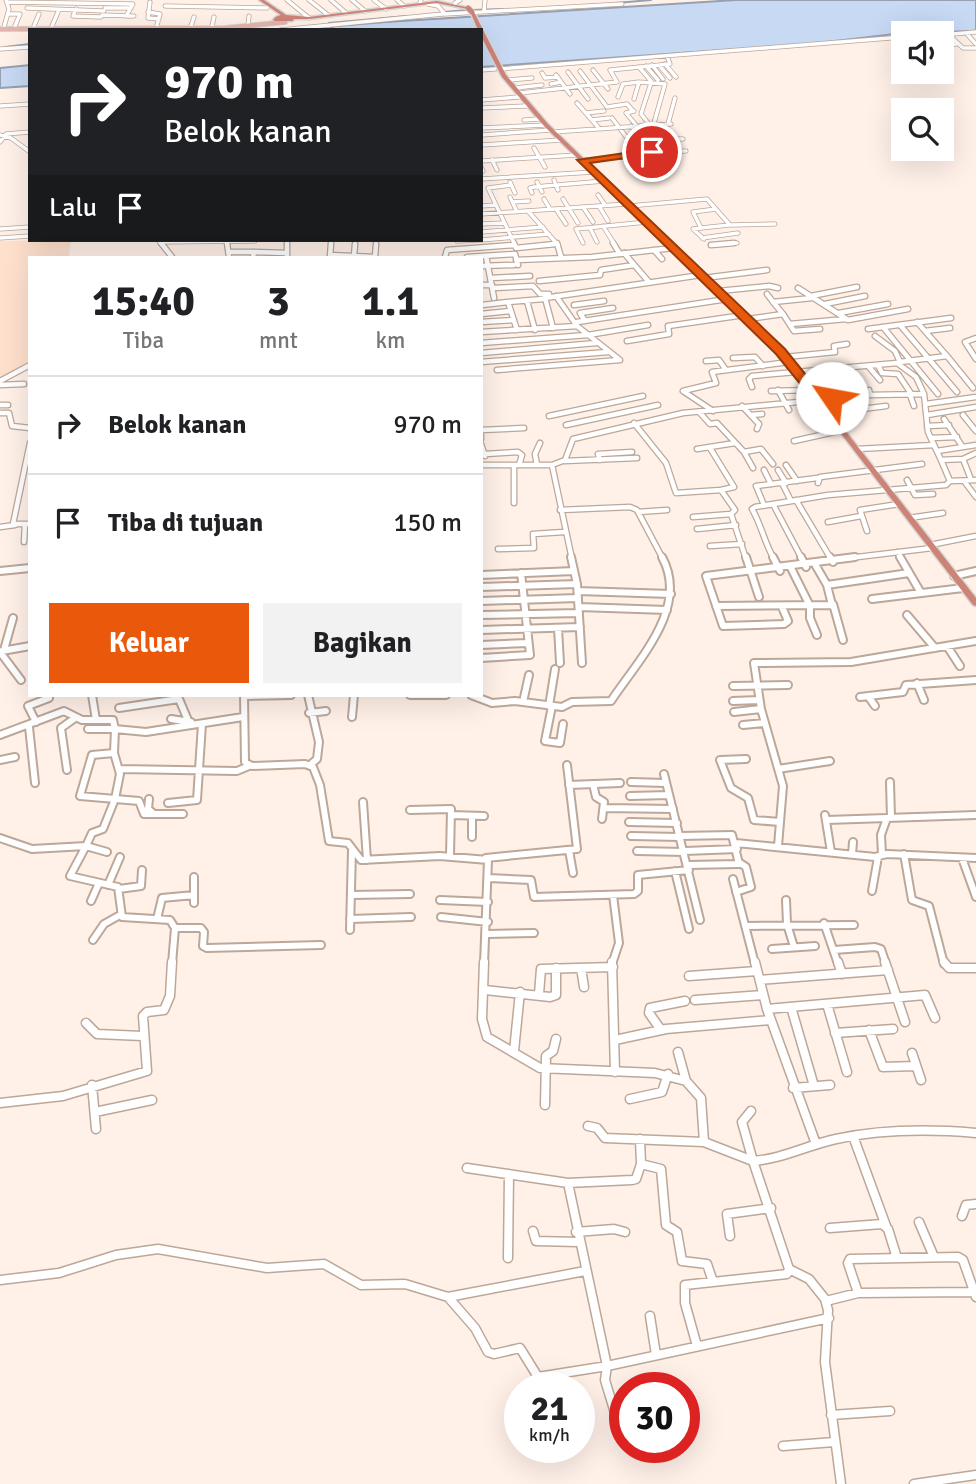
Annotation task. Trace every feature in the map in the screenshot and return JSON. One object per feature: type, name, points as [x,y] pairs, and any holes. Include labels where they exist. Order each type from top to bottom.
[{"type":"highway","points":[[259,0],[275,19],[386,9],[421,1],[457,2],[470,13],[479,28]]},
{"type":"highway","points":[[259,0],[286,19],[428,4],[448,4],[470,13]]},
{"type":"highway","points":[[483,37],[499,72],[527,106],[787,359],[975,600]]},
{"type":"highway","points":[[483,44],[499,72],[547,125]]},
{"type":"main road","points":[[1,27],[247,26],[275,19]]},
{"type":"main road","points":[[1,27],[261,26],[286,19]]},
{"type":"street","points":[[286,0],[309,18]]},
{"type":"street","points":[[309,0],[328,16]]},
{"type":"street","points":[[331,0],[346,13]]},
{"type":"street","points":[[352,0],[365,11]]},
{"type":"street","points":[[374,0],[386,9]]},
{"type":"street","points":[[397,0],[404,6]]},
{"type":"street","points":[[483,9],[485,0]]},
{"type":"street","points":[[1,27],[8,13],[7,1],[69,1],[105,8],[131,9],[126,16]]},
{"type":"street","points":[[150,2],[148,12],[160,13],[157,25]]},
{"type":"street","points":[[168,3],[176,7],[175,10],[267,9]]},
{"type":"street","points":[[428,4],[437,6],[442,13]]},
{"type":"street","points":[[299,28],[483,9],[622,4]]},
{"type":"street","points":[[27,8],[76,9],[73,16],[105,8],[126,16],[134,16]]},
{"type":"street","points":[[98,26],[105,8]]},
{"type":"street","points":[[0,9],[20,14],[15,26]]},
{"type":"street","points":[[52,26],[58,12]]},
{"type":"street","points":[[0,17],[8,13]]},
{"type":"street","points":[[34,26],[39,14]]},
{"type":"street","points":[[247,26],[249,16]]},
{"type":"street","points":[[191,26],[194,17]]},
{"type":"street","points":[[212,26],[214,17]]},
{"type":"street","points":[[954,34],[976,32]]},
{"type":"street","points":[[954,41],[963,48],[976,46],[966,33]]},
{"type":"street","points":[[499,72],[891,38]]},
{"type":"street","points":[[0,50],[28,47]]},
{"type":"street","points":[[483,100],[617,82],[609,71],[671,63],[667,56]]},
{"type":"street","points":[[665,64],[676,77]]},
{"type":"street","points":[[646,66],[661,80],[652,65]]},
{"type":"street","points":[[659,65],[670,78]]},
{"type":"street","points":[[639,67],[651,82]]},
{"type":"street","points":[[626,68],[640,81]]},
{"type":"street","points":[[633,68],[640,81],[634,99]]},
{"type":"street","points":[[621,69],[630,81]]},
{"type":"street","points":[[483,70],[532,78]]},
{"type":"street","points":[[593,70],[608,89]]},
{"type":"street","points":[[580,71],[607,107],[617,102],[629,105],[633,111]]},
{"type":"street","points":[[568,72],[588,99]]},
{"type":"street","points":[[542,73],[545,78],[557,76],[570,94]]},
{"type":"street","points":[[620,111],[617,102],[623,84],[640,81],[665,84],[650,124]]},
{"type":"street","points":[[551,84],[561,82]]},
{"type":"street","points":[[651,82],[641,114],[661,142],[684,139]]},
{"type":"street","points":[[518,93],[542,85]]},
{"type":"street","points":[[483,128],[670,124],[675,98]]},
{"type":"street","points":[[577,103],[598,127]]},
{"type":"street","points":[[0,106],[28,104]]},
{"type":"street","points":[[483,108],[527,106]]},
{"type":"street","points":[[504,108],[507,115]]},
{"type":"street","points":[[642,110],[626,113],[645,144]]},
{"type":"street","points":[[586,113],[604,111]]},
{"type":"street","points":[[592,120],[610,118],[633,146]]},
{"type":"street","points":[[524,120],[547,125]]},
{"type":"street","points":[[483,135],[547,125]]},
{"type":"street","points":[[489,128],[490,136]]},
{"type":"street","points":[[2,135],[28,134]]},
{"type":"street","points":[[0,142],[2,135]]},
{"type":"street","points":[[2,135],[28,151]]},
{"type":"street","points":[[483,160],[624,157],[629,153],[684,149],[676,139]]},
{"type":"street","points":[[483,145],[562,140]]},
{"type":"street","points":[[21,146],[28,145]]},
{"type":"street","points":[[534,148],[545,167]]},
{"type":"street","points":[[520,149],[525,158]]},
{"type":"street","points":[[507,150],[510,169]]},
{"type":"street","points":[[518,158],[523,168]]},
{"type":"street","points":[[492,160],[496,170]]},
{"type":"street","points":[[483,178],[594,172]]},
{"type":"street","points":[[508,177],[515,193]]},
{"type":"street","points":[[532,192],[531,188],[604,181]]},
{"type":"street","points":[[483,189],[511,185]]},
{"type":"street","points":[[488,188],[514,246]]},
{"type":"street","points":[[598,195],[605,205]]},
{"type":"street","points":[[483,197],[492,197]]},
{"type":"street","points":[[544,199],[550,209]]},
{"type":"street","points":[[563,199],[578,223]]},
{"type":"street","points":[[483,214],[704,199],[729,225]]},
{"type":"street","points":[[517,212],[511,200],[529,201]]},
{"type":"street","points":[[483,206],[496,205]]},
{"type":"street","points":[[598,206],[608,221]]},
{"type":"street","points":[[583,207],[597,242]]},
{"type":"street","points":[[556,209],[566,224]]},
{"type":"street","points":[[701,228],[693,212],[716,209]]},
{"type":"street","points":[[528,211],[557,242],[555,244],[561,257]]},
{"type":"street","points":[[583,256],[575,230],[591,225],[647,222]]},
{"type":"street","points":[[483,224],[504,223]]},
{"type":"street","points":[[738,233],[703,238],[693,229],[775,224]]},
{"type":"street","points":[[0,229],[28,226]]},
{"type":"street","points":[[603,226],[622,253],[649,282]]},
{"type":"street","points":[[483,232],[543,227]]},
{"type":"street","points":[[483,240],[549,234]]},
{"type":"street","points":[[730,234],[741,250]]},
{"type":"street","points":[[0,238],[28,236]]},
{"type":"street","points":[[160,242],[171,256]]},
{"type":"street","points":[[331,243],[330,256],[354,256],[355,244]]},
{"type":"street","points":[[711,245],[737,243]]},
{"type":"street","points":[[375,256],[376,244]]},
{"type":"street","points":[[445,256],[447,250],[555,244]]},
{"type":"street","points":[[483,266],[673,248]]},
{"type":"street","points":[[654,250],[662,259]]},
{"type":"street","points":[[162,256],[166,251]]},
{"type":"street","points":[[483,256],[515,254],[516,263]]},
{"type":"street","points":[[229,255],[287,255]]},
{"type":"street","points":[[486,256],[495,298]]},
{"type":"street","points":[[539,281],[600,275],[601,270],[634,265]]},
{"type":"street","points":[[483,305],[543,299],[649,282],[767,270]]},
{"type":"street","points":[[483,276],[530,276]]},
{"type":"street","points":[[483,285],[514,288],[535,286],[540,294],[558,295]]},
{"type":"street","points":[[808,285],[798,288],[846,319]]},
{"type":"street","points":[[497,370],[620,360],[596,343],[577,324],[554,286]]},
{"type":"street","points":[[719,291],[769,286],[778,288]]},
{"type":"street","points":[[773,302],[857,287]]},
{"type":"street","points":[[514,288],[517,299]]},
{"type":"street","points":[[767,294],[795,331],[820,330]]},
{"type":"street","points":[[825,304],[866,296]]},
{"type":"street","points":[[855,298],[865,308]]},
{"type":"street","points":[[543,299],[553,328]]},
{"type":"street","points":[[483,332],[553,328],[727,299]]},
{"type":"street","points":[[585,321],[573,303],[604,300]]},
{"type":"street","points":[[527,301],[535,330]]},
{"type":"street","points":[[508,303],[517,330]]},
{"type":"street","points":[[839,313],[888,304]]},
{"type":"street","points":[[580,313],[613,308]]},
{"type":"street","points":[[790,324],[846,319],[908,309]]},
{"type":"street","points":[[483,314],[511,311]]},
{"type":"street","points":[[627,341],[669,334],[668,326],[783,314]]},
{"type":"street","points":[[621,316],[629,328]]},
{"type":"street","points":[[868,329],[951,318]]},
{"type":"street","points":[[483,322],[514,320]]},
{"type":"street","points":[[917,322],[973,388]]},
{"type":"street","points":[[483,343],[588,335],[648,325]]},
{"type":"street","points":[[900,325],[957,392]]},
{"type":"street","points":[[883,327],[938,394]]},
{"type":"street","points":[[925,331],[950,328]]},
{"type":"street","points":[[875,335],[895,351],[898,363],[916,377],[924,394],[927,426],[950,481]]},
{"type":"street","points":[[975,356],[965,342],[976,338]]},
{"type":"street","points":[[933,341],[944,339]]},
{"type":"street","points":[[483,353],[596,343]]},
{"type":"street","points":[[713,411],[683,391],[716,383],[712,372],[763,366],[809,352],[835,352],[834,346],[847,344]]},
{"type":"street","points":[[483,362],[610,352]]},
{"type":"street","points":[[752,387],[749,380],[752,376],[947,356]]},
{"type":"street","points":[[733,358],[755,357],[763,366]]},
{"type":"street","points":[[706,361],[719,360],[726,370]]},
{"type":"street","points":[[878,365],[882,373],[898,374],[911,395],[914,406]]},
{"type":"street","points":[[0,383],[28,366]]},
{"type":"street","points":[[868,366],[880,380]]},
{"type":"street","points":[[807,382],[852,379]]},
{"type":"street","points":[[0,383],[24,384]]},
{"type":"street","points":[[789,410],[775,390],[812,390]]},
{"type":"street","points":[[564,461],[573,439],[634,423],[742,406],[870,393],[924,394]]},
{"type":"street","points":[[549,416],[643,396]]},
{"type":"street","points":[[926,404],[976,397]]},
{"type":"street","points":[[805,400],[810,408]]},
{"type":"street","points":[[0,405],[8,405]]},
{"type":"street","points":[[566,425],[658,405]]},
{"type":"street","points":[[597,406],[613,427]]},
{"type":"street","points":[[742,406],[760,425],[757,429]]},
{"type":"street","points":[[830,413],[886,406]]},
{"type":"street","points":[[927,415],[976,407]]},
{"type":"street","points":[[0,413],[9,413],[12,426],[28,428]]},
{"type":"street","points":[[700,413],[710,424],[718,423],[744,452],[753,468]]},
{"type":"street","points":[[751,415],[762,414]]},
{"type":"street","points":[[963,415],[976,431]]},
{"type":"street","points":[[944,419],[962,446]]},
{"type":"street","points":[[634,423],[666,463],[676,493],[734,487],[710,447]]},
{"type":"street","points":[[927,426],[949,425]]},
{"type":"street","points":[[483,430],[524,428]]},
{"type":"street","points":[[794,441],[843,430]]},
{"type":"street","points":[[931,438],[957,438]]},
{"type":"street","points":[[807,439],[809,447]]},
{"type":"street","points":[[537,465],[535,454],[540,443]]},
{"type":"street","points":[[697,449],[735,443]]},
{"type":"street","points":[[857,449],[959,450],[962,446],[976,445]]},
{"type":"street","points":[[484,461],[552,465],[564,461],[638,460],[631,449],[598,454],[600,460]]},
{"type":"street","points":[[744,452],[761,449],[773,464]]},
{"type":"street","points":[[484,461],[518,452],[522,455],[517,465],[514,503]]},
{"type":"street","points":[[941,460],[963,459],[976,453]]},
{"type":"street","points":[[15,525],[28,454]]},
{"type":"street","points":[[779,569],[762,538],[763,527],[752,509],[794,501],[964,481],[973,478],[963,459]]},
{"type":"street","points":[[764,505],[755,488],[922,464]]},
{"type":"street","points":[[552,465],[574,571],[582,663]]},
{"type":"street","points":[[786,465],[797,481]]},
{"type":"street","points":[[764,470],[771,484]]},
{"type":"street","points":[[778,470],[794,501],[833,562]]},
{"type":"street","points":[[907,480],[915,495],[933,494]]},
{"type":"street","points":[[964,481],[976,497]]},
{"type":"street","points":[[721,490],[734,510],[731,514]]},
{"type":"street","points":[[773,504],[806,566]]},
{"type":"street","points":[[867,531],[860,510],[899,504]]},
{"type":"street","points":[[476,697],[492,703],[523,702],[551,706],[611,701],[667,610],[671,594],[669,570],[633,507],[560,510]]},
{"type":"street","points":[[638,512],[667,510]]},
{"type":"street","points":[[693,517],[731,514]]},
{"type":"street","points":[[731,514],[759,597]]},
{"type":"street","points":[[909,518],[945,515]]},
{"type":"street","points":[[828,522],[861,516]]},
{"type":"street","points":[[0,527],[28,524],[24,542]]},
{"type":"street","points":[[697,529],[736,525]]},
{"type":"street","points":[[498,549],[534,548],[533,534],[564,532]]},
{"type":"street","points":[[782,607],[788,621],[784,624],[724,626],[707,579],[897,554],[976,536]]},
{"type":"street","points":[[710,546],[743,544]]},
{"type":"street","points":[[897,554],[921,593]]},
{"type":"street","points":[[806,566],[833,562]]},
{"type":"street","points":[[816,566],[827,584],[843,640]]},
{"type":"street","points":[[0,571],[28,568]]},
{"type":"street","points":[[791,568],[810,606],[810,618],[817,635]]},
{"type":"street","points":[[483,575],[574,571]]},
{"type":"street","points":[[954,576],[976,571]]},
{"type":"street","points":[[483,658],[528,657],[521,573]]},
{"type":"street","points":[[827,584],[909,573]]},
{"type":"street","points":[[483,587],[523,585],[577,591],[671,594]]},
{"type":"street","points":[[872,598],[963,588]]},
{"type":"street","points":[[483,601],[524,599],[577,591]]},
{"type":"street","points":[[716,606],[782,607],[833,604]]},
{"type":"street","points":[[483,615],[579,610],[667,610]]},
{"type":"street","points":[[907,615],[935,648]]},
{"type":"street","points":[[1,651],[13,618]]},
{"type":"street","points":[[483,629],[580,627]]},
{"type":"street","points":[[558,628],[557,666],[545,741],[560,743],[563,724]]},
{"type":"street","points":[[778,846],[783,786],[761,709],[755,662],[851,662],[976,641]]},
{"type":"street","points":[[483,645],[527,643]]},
{"type":"street","points":[[1,651],[28,646]]},
{"type":"street","points":[[947,646],[960,666]]},
{"type":"street","points":[[1,651],[21,680]]},
{"type":"street","points":[[523,702],[529,675]]},
{"type":"street","points":[[860,698],[903,692],[905,685],[917,683],[976,680]]},
{"type":"street","points":[[917,683],[924,700]]},
{"type":"street","points":[[733,686],[788,685]]},
{"type":"street","points":[[868,696],[875,706]]},
{"type":"street","points":[[92,697],[96,720]]},
{"type":"street","points":[[244,697],[244,760],[249,766]]},
{"type":"street","points":[[308,697],[309,713],[321,739],[313,768],[328,840],[345,842],[358,859],[450,856],[486,858],[577,848],[567,765]]},
{"type":"street","points":[[352,717],[354,697]]},
{"type":"street","points":[[36,722],[28,706],[49,698]]},
{"type":"street","points":[[118,708],[179,699],[190,724]]},
{"type":"street","points":[[733,701],[759,700]]},
{"type":"street","points":[[734,712],[761,709]]},
{"type":"street","points":[[309,713],[326,711]]},
{"type":"street","points":[[0,735],[29,727],[62,712],[75,718],[113,720],[116,729],[114,753],[120,769],[115,799],[105,824],[92,833],[69,874],[119,889],[141,886],[142,870]]},
{"type":"street","points":[[88,729],[146,732],[243,717]]},
{"type":"street","points":[[67,769],[61,728],[75,718]]},
{"type":"street","points":[[171,719],[190,724]]},
{"type":"street","points":[[743,725],[765,723]]},
{"type":"street","points":[[167,803],[196,801],[202,724]]},
{"type":"street","points":[[29,727],[36,783]]},
{"type":"street","points":[[114,753],[92,755],[79,795],[141,802],[142,814],[183,814]]},
{"type":"street","points":[[0,760],[15,757]]},
{"type":"street","points":[[746,759],[720,760],[731,788],[748,798],[754,820],[780,822]]},
{"type":"street","points":[[778,769],[830,761]]},
{"type":"street","points":[[120,769],[199,772],[236,771],[249,766],[313,768]]},
{"type":"street","points":[[664,775],[685,851],[699,920]]},
{"type":"street","points":[[631,782],[666,783]]},
{"type":"street","points":[[872,891],[880,856],[881,835],[889,818],[891,782]]},
{"type":"street","points":[[569,785],[621,783]]},
{"type":"street","points":[[593,784],[596,797],[604,802],[602,819]]},
{"type":"street","points":[[630,796],[669,795]]},
{"type":"street","points":[[149,799],[148,809],[153,815]]},
{"type":"street","points":[[363,803],[367,860]]},
{"type":"street","points":[[605,808],[673,809]]},
{"type":"street","points":[[410,810],[451,809],[450,856]]},
{"type":"street","points":[[451,815],[484,816]]},
{"type":"street","points":[[831,852],[826,818],[976,815]]},
{"type":"street","points":[[472,816],[472,837]]},
{"type":"street","points":[[629,822],[677,822]]},
{"type":"street","points":[[631,836],[731,835],[737,846],[740,863]]},
{"type":"street","points":[[0,838],[32,849],[86,846],[107,852]]},
{"type":"street","points":[[852,854],[853,842]]},
{"type":"street","points":[[637,851],[778,846],[880,856],[904,854],[976,858]]},
{"type":"street","points":[[350,930],[352,848]]},
{"type":"street","points":[[569,850],[573,873]]},
{"type":"street","points":[[904,854],[912,900],[929,906],[944,964],[949,968],[976,968]]},
{"type":"street","points":[[108,884],[120,857]]},
{"type":"street","points":[[486,858],[489,878],[482,1019],[485,1034],[544,1069],[668,1074],[686,1081]]},
{"type":"street","points":[[962,858],[976,897]]},
{"type":"street","points":[[489,878],[531,880],[537,898],[613,895],[636,893],[638,876],[740,863],[746,867],[751,887],[736,892]]},
{"type":"street","points":[[675,871],[689,929]]},
{"type":"street","points":[[157,919],[162,898],[194,899],[194,877]]},
{"type":"street","points":[[733,879],[767,1009],[793,1088],[816,1144]]},
{"type":"street","points":[[91,901],[99,883]]},
{"type":"street","points":[[119,889],[120,915]]},
{"type":"street","points":[[351,895],[410,894]]},
{"type":"street","points":[[613,895],[619,943],[613,954],[615,1072]]},
{"type":"street","points":[[440,900],[488,902]]},
{"type":"street","points":[[786,900],[787,924],[794,947]]},
{"type":"street","points":[[0,1103],[54,1098],[148,1071],[142,1036],[145,1014],[164,1010],[170,996],[175,928],[172,920],[120,915],[104,924],[93,940]]},
{"type":"street","points":[[350,919],[411,917]]},
{"type":"street","points":[[441,917],[488,922]]},
{"type":"street","points":[[746,926],[824,923],[854,925]]},
{"type":"street","points":[[824,923],[842,974]]},
{"type":"street","points":[[175,928],[203,929],[203,946],[207,948],[321,945]]},
{"type":"street","points":[[487,934],[534,933]]},
{"type":"street","points":[[772,949],[816,946]]},
{"type":"street","points":[[834,950],[881,949],[905,1022]]},
{"type":"street","points":[[539,994],[539,970],[613,967]]},
{"type":"street","points":[[485,990],[556,995],[556,968]]},
{"type":"street","points":[[582,968],[583,987]]},
{"type":"street","points":[[760,980],[887,970]]},
{"type":"street","points":[[689,976],[757,971]]},
{"type":"street","points":[[514,1051],[520,992]]},
{"type":"street","points":[[695,1000],[763,995]]},
{"type":"street","points":[[767,1009],[926,996],[934,1018]]},
{"type":"street","points":[[661,1030],[649,1009],[659,1004],[685,1001]]},
{"type":"street","points":[[827,1004],[847,1072]]},
{"type":"street","points":[[791,1007],[814,1086]]},
{"type":"street","points":[[615,1040],[661,1030],[771,1020]]},
{"type":"street","points":[[86,1023],[97,1034],[142,1036]]},
{"type":"street","points":[[835,1033],[893,1028]]},
{"type":"street","points":[[869,1030],[883,1067],[916,1066]]},
{"type":"street","points":[[545,1105],[544,1069],[547,1054],[553,1051],[556,1039]]},
{"type":"street","points":[[678,1052],[686,1081],[701,1098],[704,1142]]},
{"type":"street","points":[[912,1053],[921,1080]]},
{"type":"street","points":[[631,1099],[662,1092],[668,1074]]},
{"type":"street","points":[[92,1085],[96,1129]]},
{"type":"street","points":[[793,1088],[830,1085]]},
{"type":"street","points":[[95,1112],[152,1100]]},
{"type":"street","points":[[697,1346],[683,1289],[687,1284],[787,1274],[789,1269],[742,1122],[751,1111]]},
{"type":"street","points":[[588,1126],[597,1128],[604,1138],[665,1138],[704,1142],[753,1161],[769,1160],[816,1144],[899,1129],[976,1133]]},
{"type":"street","points":[[853,1136],[897,1258]]},
{"type":"street","points":[[467,1168],[568,1183],[635,1180],[641,1164],[640,1139]]},
{"type":"street","points":[[641,1164],[661,1169],[666,1225],[677,1232],[682,1261],[706,1264],[713,1282]]},
{"type":"street","points":[[508,1258],[509,1174]]},
{"type":"street","points":[[568,1183],[577,1237],[607,1366],[605,1380],[609,1393]]},
{"type":"street","points":[[962,1216],[967,1206],[976,1204]]},
{"type":"street","points":[[730,1236],[727,1214],[771,1208]]},
{"type":"street","points":[[919,1222],[934,1257]]},
{"type":"street","points":[[830,1228],[878,1223],[886,1226]]},
{"type":"street","points":[[533,1231],[536,1241],[577,1237],[614,1229],[625,1232]]},
{"type":"street","points":[[0,1280],[59,1273],[116,1255],[158,1249],[267,1268],[286,1269],[319,1263],[348,1275],[361,1285],[405,1284],[448,1297],[585,1270]]},
{"type":"street","points":[[826,1301],[858,1293],[975,1294],[961,1258],[934,1257],[850,1259],[848,1262],[858,1293]]},
{"type":"street","points":[[789,1269],[809,1279],[826,1301],[829,1318],[825,1362],[841,1484]]},
{"type":"street","points":[[448,1297],[475,1328],[488,1352],[494,1354],[520,1348],[534,1372]]},
{"type":"street","points":[[650,1316],[656,1355]]},
{"type":"street","points":[[574,1372],[829,1318]]},
{"type":"street","points":[[831,1415],[890,1411]]},
{"type":"street","points":[[783,1446],[834,1442]]},
{"type":"street","points":[[914,1484],[976,1475]]},
{"type":"shaded area","points":[[0,241],[71,242],[69,256],[28,256],[28,362],[0,378]]},
{"type":"water","points":[[736,0],[976,0],[976,31],[954,32],[954,21],[891,21],[891,34],[810,44],[483,67],[483,28],[331,28]]},
{"type":"water","points":[[28,65],[28,86],[0,88],[0,68]]},
{"type":"waterway","points":[[616,3],[651,0]]},
{"type":"waterway","points":[[472,10],[505,9]]},
{"type":"waterway","points":[[444,12],[467,10]]},
{"type":"waterway","points":[[329,23],[407,16]]},
{"type":"waterway","points":[[5,47],[28,44]]},
{"type":"route","points":[[652,152],[582,160],[781,352],[818,399],[832,398]]}]
